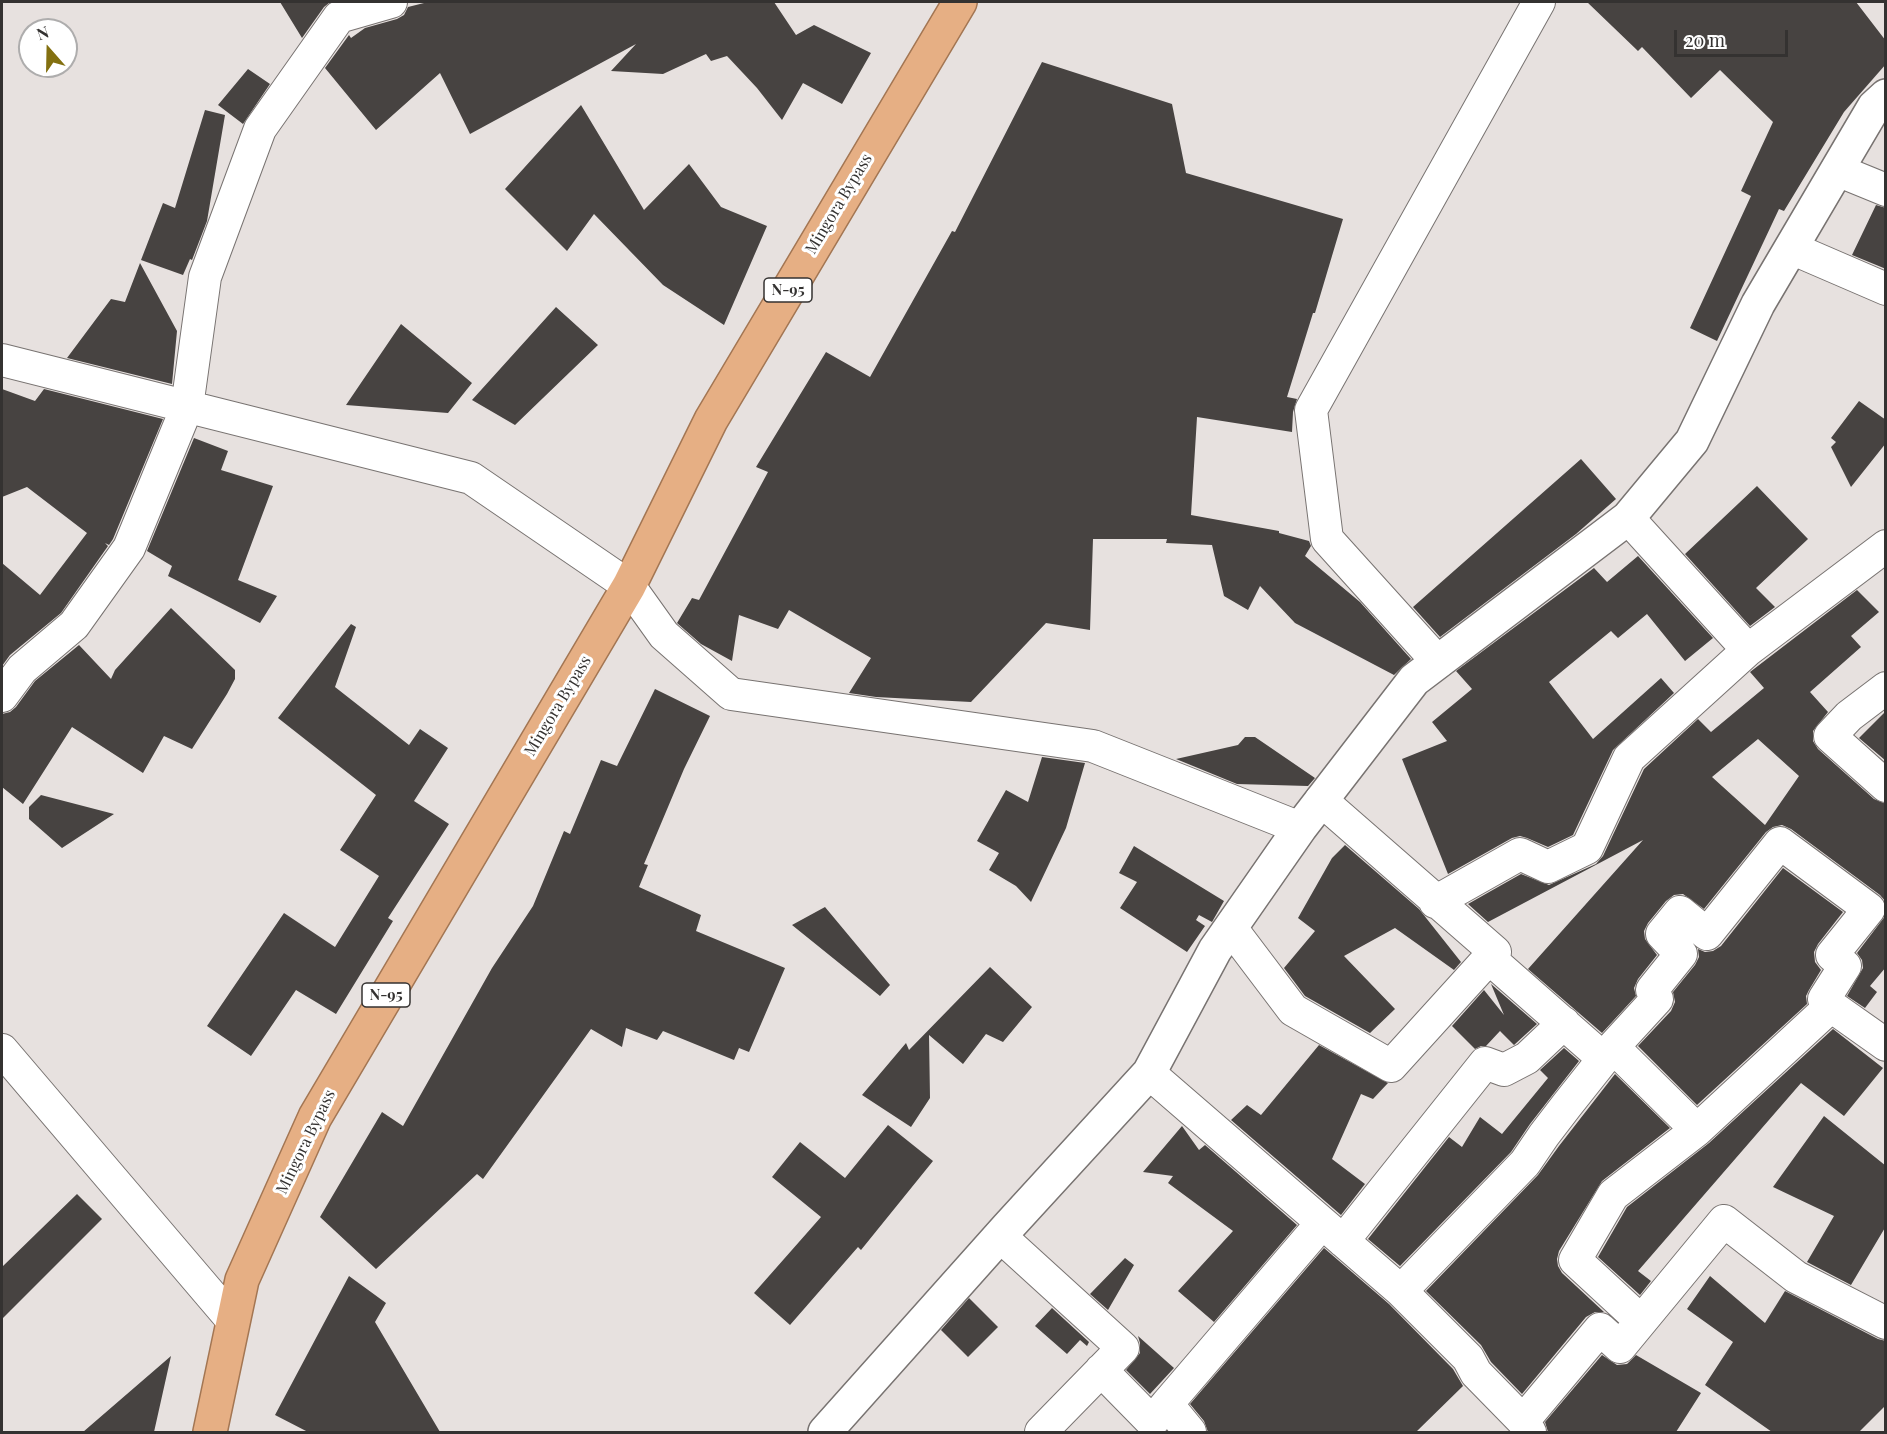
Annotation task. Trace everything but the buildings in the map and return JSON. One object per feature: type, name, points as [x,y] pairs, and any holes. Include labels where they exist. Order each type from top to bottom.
[{"type":"highway","name":"Mingora Bypass","points":[[210,1432],[242,1281],[315,1117],[629,586],[711,420],[960,2]]},
{"type":"main road","points":[[825,1432],[1149,1073],[1215,950],[1300,828],[1413,680],[1628,518],[1692,441],[1758,303],[1874,107],[1886,96]]},
{"type":"street","points":[[2,696],[22,669],[74,625],[129,548],[187,407],[205,277],[260,129],[339,17],[391,2]]},
{"type":"street","points":[[1438,662],[1327,539],[1311,410],[1539,2]]},
{"type":"street","points":[[1837,170],[1886,190]]},
{"type":"street","points":[[1791,248],[1886,289]]},
{"type":"street","points":[[2,360],[471,478],[629,586],[664,635],[731,694],[1093,746],[1300,828]]},
{"type":"street","points":[[1628,518],[1748,650]]},
{"type":"street","points":[[1435,902],[1520,854],[1548,867],[1587,848],[1629,758],[1748,650],[1886,546]]},
{"type":"street","points":[[1886,688],[1849,716],[1830,736],[1886,786]]},
{"type":"street","points":[[1231,928],[1293,1010],[1391,1066],[1495,952],[1435,902],[1321,800]]},
{"type":"street","points":[[1401,1291],[1526,1163],[1544,1135],[1608,1053],[1657,999],[1652,990],[1681,954],[1662,933],[1680,912],[1707,934],[1780,843],[1869,909],[1832,955],[1845,966],[1824,999],[1886,1045]]},
{"type":"street","points":[[1489,958],[1563,1023],[1608,1053],[1697,1130]]},
{"type":"street","points":[[1641,1321],[1575,1260],[1613,1195],[1697,1130],[1831,1006]]},
{"type":"street","points":[[1101,1370],[1152,1422],[1333,1232],[1485,1063],[1504,1070],[1520,1062],[1563,1023]]},
{"type":"street","points":[[2,1050],[233,1321]]},
{"type":"street","points":[[1149,1073],[1401,1291],[1468,1358],[1476,1374],[1526,1427],[1600,1329],[1620,1347],[1724,1221],[1796,1277],[1886,1323]]},
{"type":"street","points":[[1000,1236],[1123,1348],[1041,1432]]},
{"type":"street","points":[[1167,1404],[1190,1432]]}]
